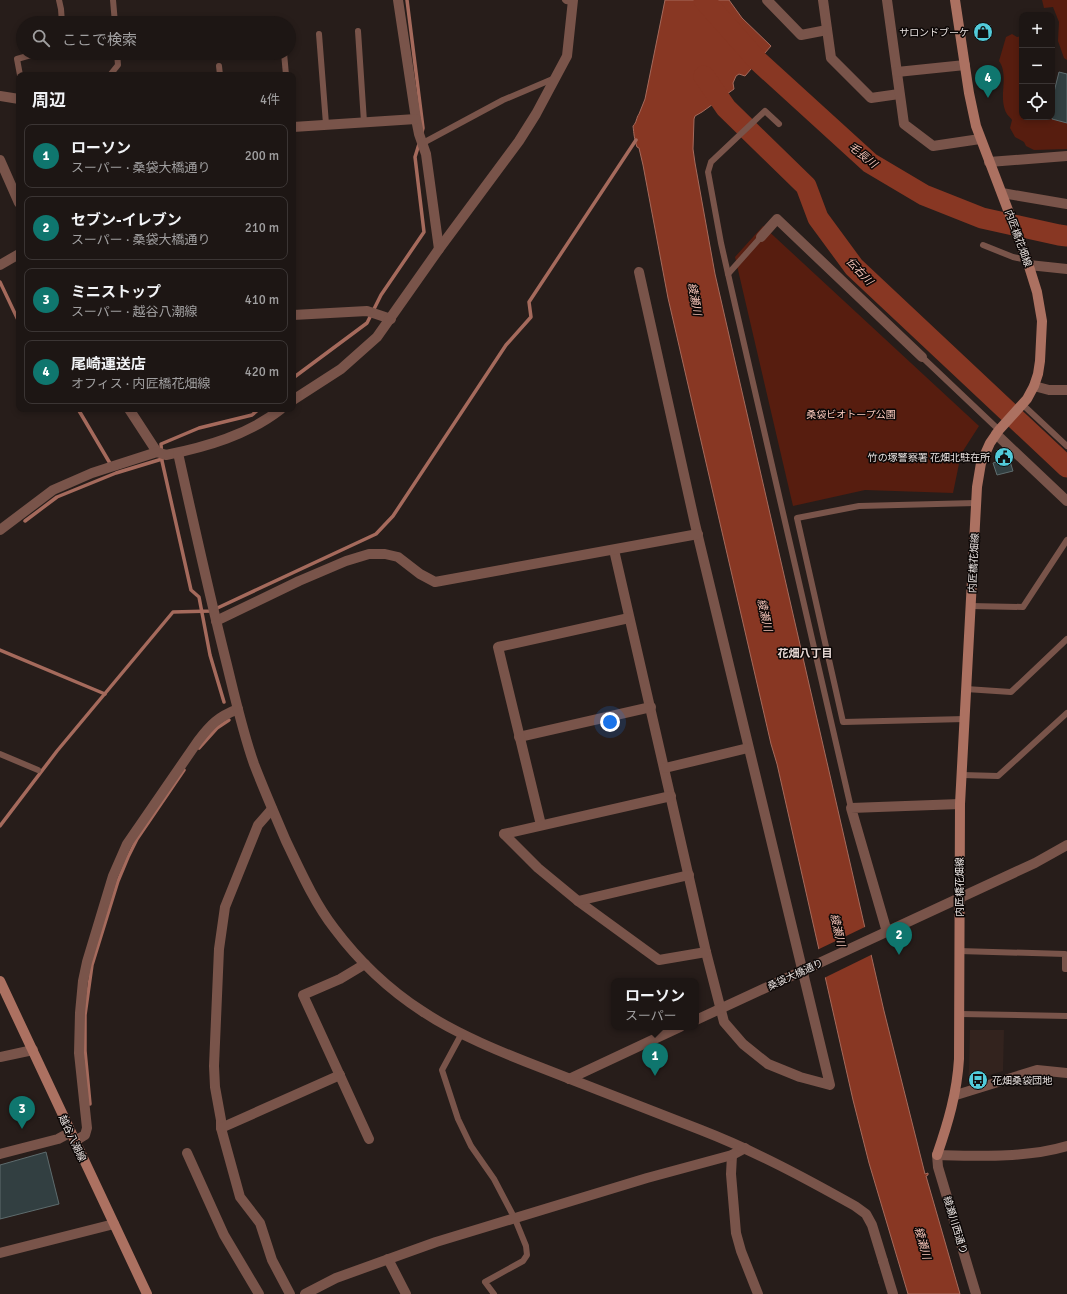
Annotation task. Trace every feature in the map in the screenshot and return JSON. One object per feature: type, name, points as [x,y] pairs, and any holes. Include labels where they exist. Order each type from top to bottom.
[{"type":"main road","name":"内匠橋花畑線","points":[[937,1155],[956,1095],[960,1060],[960,804],[976,504],[981,463],[985,452],[999,430],[1031,393],[1038,374],[1040,361],[1042,321],[1037,292],[1027,260],[1004,197],[980,139],[973,113],[955,0]]},
{"type":"main road","name":"越谷八潮線","points":[[0,981],[147,1294]]},
{"type":"street","points":[[398,0],[416,119],[419,134],[426,154],[439,249]]},
{"type":"street","points":[[767,0],[801,35],[827,30]]},
{"type":"street","points":[[823,0],[831,58],[871,98],[899,94]]},
{"type":"street","points":[[887,0],[904,124],[933,146],[980,139]]},
{"type":"street","points":[[296,398],[341,370],[378,337],[439,249],[519,141],[536,114],[567,56],[571,1]]},
{"type":"street","points":[[896,72],[965,65]]},
{"type":"street","points":[[0,96],[16,99]]},
{"type":"street","points":[[296,126],[416,119]]},
{"type":"street","points":[[989,162],[1067,156]]},
{"type":"street","points":[[0,160],[16,196]]},
{"type":"street","points":[[1004,197],[1067,204]]},
{"type":"street","points":[[761,237],[777,219],[922,357]]},
{"type":"street","points":[[0,265],[16,256]]},
{"type":"street","points":[[1027,260],[1067,269]]},
{"type":"street","points":[[614,550],[706,952],[724,1022],[743,1044],[768,1064],[800,1077],[830,1085],[806,969],[748,748],[662,381],[639,272]]},
{"type":"street","points":[[296,315],[367,311],[391,319]]},
{"type":"street","points":[[1034,386],[1049,390],[1067,390]]},
{"type":"street","points":[[131,412],[158,452],[166,455],[178,453],[234,435],[259,425],[277,412]]},
{"type":"street","points":[[999,430],[1067,501]]},
{"type":"street","points":[[0,530],[53,490],[92,473],[158,452]]},
{"type":"street","points":[[178,453],[216,621],[238,709],[254,763],[272,808],[314,896],[332,926],[349,947],[392,990],[423,1012],[462,1033],[510,1056],[745,1148],[855,1206],[866,1214],[872,1225],[893,1294]]},
{"type":"street","points":[[216,621],[299,581],[346,561],[369,554],[385,554],[398,557],[420,574],[435,582],[698,534]]},
{"type":"street","points":[[541,825],[498,647],[629,618]]},
{"type":"street","points":[[520,737],[651,707]]},
{"type":"street","points":[[0,1154],[58,1139],[85,1135],[87,1128],[80,1053],[80,1013],[83,981],[87,962],[113,876],[127,844],[209,726],[224,714],[238,709]]},
{"type":"street","points":[[665,768],[748,748]]},
{"type":"street","points":[[671,796],[504,834],[538,868],[578,901],[659,960],[706,952]]},
{"type":"street","points":[[883,934],[851,808],[960,804]]},
{"type":"street","points":[[272,808],[258,824],[225,907],[218,949],[214,1066],[215,1087],[222,1120],[221,1128],[240,1197],[260,1223],[272,1260],[290,1294]]},
{"type":"street","name":"桑袋大橋通り","points":[[699,1019],[1035,863],[1067,845]]},
{"type":"street","points":[[578,901],[689,875]]},
{"type":"street","points":[[365,964],[340,979],[302,995],[369,1138]]},
{"type":"street","points":[[569,1079],[674,1030]]},
{"type":"street","points":[[0,1057],[33,1050]]},
{"type":"street","points":[[956,1095],[1037,1070],[1067,1073]]},
{"type":"street","points":[[221,1128],[340,1076]]},
{"type":"street","points":[[937,1155],[1028,1154],[1067,1146]]},
{"type":"street","points":[[305,1294],[336,1278],[436,1242],[648,1178],[732,1155],[745,1148]]},
{"type":"street","points":[[187,1153],[224,1235],[259,1294]]},
{"type":"street","points":[[732,1155],[731,1174],[736,1233],[741,1251],[758,1294]]},
{"type":"street","name":"綾瀬川西通り","points":[[937,1155],[938,1168],[976,1294]]},
{"type":"street","points":[[0,1253],[114,1224]]},
{"type":"street","points":[[388,1259],[406,1294]]},
{"type":"lane","points":[[59,0],[62,16]]},
{"type":"lane","points":[[113,0],[114,16]]},
{"type":"lane","points":[[358,31],[364,122]]},
{"type":"lane","points":[[319,34],[326,124]]},
{"type":"lane","points":[[17,60],[19,72]]},
{"type":"lane","points":[[112,72],[118,65],[118,60]]},
{"type":"lane","points":[[285,60],[286,72]]},
{"type":"lane","points":[[219,66],[220,72]]},
{"type":"lane","points":[[423,143],[503,100],[556,77]]},
{"type":"lane","points":[[779,124],[765,111],[711,162],[708,172],[728,274],[851,808]]},
{"type":"lane","points":[[728,274],[761,237]]},
{"type":"lane","points":[[983,245],[1013,257],[1027,260]]},
{"type":"lane","points":[[922,357],[999,430]]},
{"type":"lane","points":[[1022,405],[1067,446]]},
{"type":"lane","points":[[965,719],[843,722],[797,518],[859,506],[976,504]]},
{"type":"lane","points":[[970,606],[1023,607],[1067,540]]},
{"type":"lane","points":[[966,689],[1011,692],[1067,639]]},
{"type":"lane","points":[[962,775],[998,776],[1067,713]]},
{"type":"lane","points":[[0,754],[38,770]]},
{"type":"lane","points":[[959,951],[1065,954],[1065,969],[1067,969]]},
{"type":"lane","points":[[960,1014],[1067,1016]]},
{"type":"lane","points":[[462,1033],[442,1070],[458,1119],[471,1146],[494,1179],[515,1219],[528,1255],[523,1261],[485,1282],[494,1294]]},
{"type":"shaded area","points":[[970,1030],[1004,1030],[1003,1071],[968,1081]]},
{"type":"green space","points":[[1042,0],[1067,0],[1067,60],[1064,58],[1058,41],[1059,22],[1053,7],[1044,8]]},
{"type":"green space","points":[[1012,34],[1019,37],[1019,120],[1055,120],[1055,118],[1067,122],[1067,149],[1034,150],[1026,146],[1024,142],[1015,137],[1010,128],[1012,120],[1006,113],[1003,104],[1004,78],[1002,66],[999,61],[1006,37]]},
{"type":"green space","name":"桑袋ビオトープ公園","points":[[763,226],[979,426],[961,454],[953,493],[865,490],[793,506],[735,257]]},
{"type":"water","name":"綾瀬川","points":[[665,0],[729,0],[742,18],[771,46],[745,76],[739,74],[736,76],[733,83],[734,89],[695,116],[693,149],[695,163],[715,274],[884,1011],[925,1174],[928,1173],[926,1176],[960,1294],[908,1294],[869,1163],[853,1100],[777,764],[771,744],[668,298],[643,165],[639,148],[637,147],[635,141],[633,126],[645,99]]},
{"type":"pier","points":[[867,926],[873,954],[824,978],[817,950]]},
{"type":"building","points":[[1059,72],[1067,74],[1067,123],[1055,120],[1055,88]]},
{"type":"building","points":[[1009,458],[1013,471],[997,475],[993,463]]},
{"type":"building","points":[[46,1152],[59,1204],[0,1219],[0,1165]]},
{"type":"waterway","points":[[407,0],[423,128],[422,132]]},
{"type":"waterway","name":"毛長川","points":[[704,0],[758,61],[870,163],[924,195],[982,218],[1067,236]]},
{"type":"waterway","name":"伝右川","points":[[704,76],[726,108],[806,186],[818,218],[854,267],[1067,467]]},
{"type":"waterway","points":[[0,826],[57,751],[173,612],[211,611],[376,534],[393,516],[506,345],[531,317],[529,302],[636,140]]},
{"type":"waterway","points":[[296,376],[367,323],[381,295],[424,232],[415,157],[419,144]]},
{"type":"waterway","points":[[0,282],[16,316]]},
{"type":"waterway","points":[[80,412],[111,465]]},
{"type":"waterway","points":[[224,702],[210,655],[199,597],[191,590],[162,461],[161,444],[199,428],[252,415],[256,412]]},
{"type":"waterway","points":[[25,521],[57,497],[116,473],[162,459]]},
{"type":"waterway","points":[[0,650],[105,694]]},
{"type":"waterway","points":[[199,748],[217,728],[229,720]]},
{"type":"waterway","points":[[90,1104],[85,1051],[85,1015],[92,965],[118,881],[128,857],[137,839],[184,770]]},
{"type":"place","name":"サロンドブーケ","points":[[983,32]]},
{"type":"place","name":"尾崎運送店","points":[[988,98]]},
{"type":"place","name":"竹の塚警察署 花畑北駐在所","points":[[1004,457]]},
{"type":"place","name":"セブン-イレブン","points":[[899,955]]},
{"type":"place","name":"ローソン","points":[[655,1076]]},
{"type":"place","name":"花畑桑袋団地","points":[[978,1080]]},
{"type":"place","name":"ミニストップ","points":[[22,1129]]},
{"type":"district","name":"花畑八丁目","points":[[805,653]]}]
